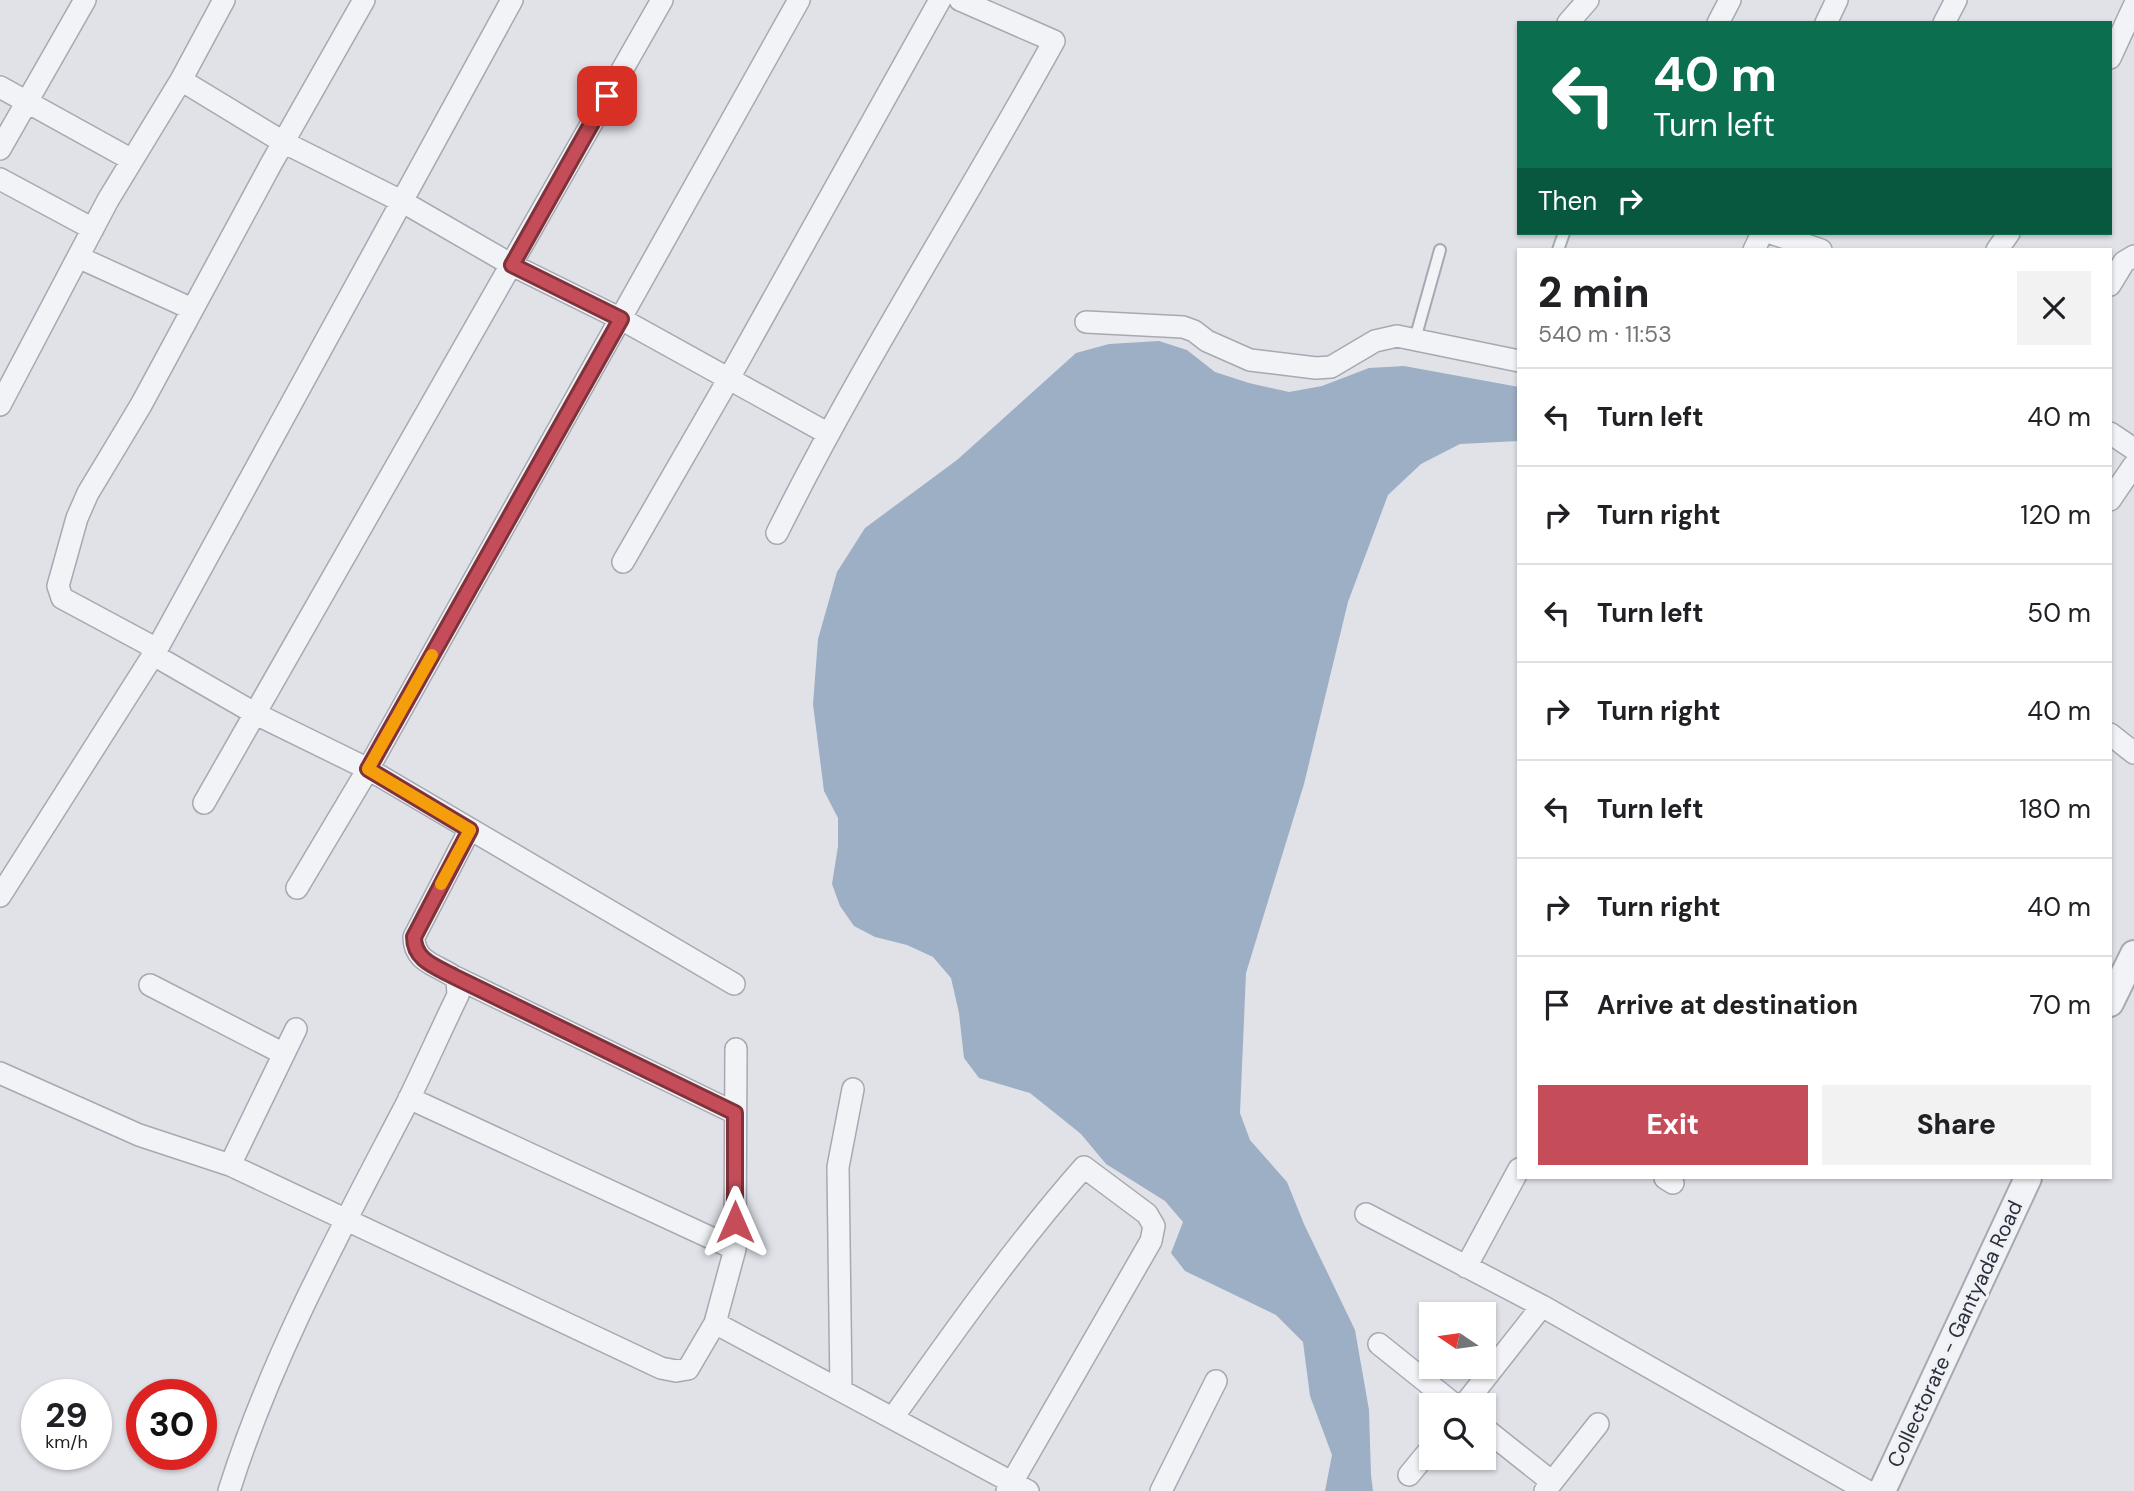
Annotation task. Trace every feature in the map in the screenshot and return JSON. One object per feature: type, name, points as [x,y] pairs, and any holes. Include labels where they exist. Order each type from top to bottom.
[{"type":"street","points":[[0,149],[85,0]]},
{"type":"street","points":[[0,405],[93,229],[181,80],[224,0]]},
{"type":"street","points":[[364,0],[283,142],[141,405],[88,493],[77,518],[58,586],[65,601],[154,651],[256,714],[368,769],[734,984]]},
{"type":"street","points":[[0,896],[154,651],[512,0]]},
{"type":"street","points":[[204,803],[662,0]]},
{"type":"street","points":[[297,888],[368,769],[799,0]]},
{"type":"street","points":[[623,562],[940,0]]},
{"type":"street","points":[[777,533],[827,433],[1054,41],[960,0]]},
{"type":"street","points":[[1570,21],[1588,0]]},
{"type":"street","points":[[1719,21],[1730,0]]},
{"type":"street","points":[[1827,21],[1837,0]]},
{"type":"street","points":[[1945,21],[1956,0]]},
{"type":"street","points":[[2112,54],[2134,6]]},
{"type":"street","points":[[181,80],[283,142],[403,202],[512,265],[621,319],[827,433]]},
{"type":"street","points":[[0,87],[132,160]]},
{"type":"street","points":[[0,178],[93,229]]},
{"type":"street","points":[[1780,235],[1817,243]]},
{"type":"street","points":[[2112,282],[2124,262],[2134,256]]},
{"type":"street","points":[[78,257],[192,309]]},
{"type":"street","points":[[1086,322],[1184,327],[1207,341],[1250,360],[1316,368],[1331,367],[1381,339],[1397,336],[1517,361]]},
{"type":"street","points":[[2112,434],[2134,449]]},
{"type":"street","points":[[2112,497],[2134,465]]},
{"type":"street","points":[[2112,736],[2134,753]]},
{"type":"street","points":[[470,830],[414,937],[419,956],[455,977],[735,1113]]},
{"type":"street","points":[[2112,999],[2134,954]]},
{"type":"street","points":[[229,1491],[246,1436],[292,1329],[458,995],[459,984],[455,977]]},
{"type":"street","points":[[150,985],[284,1054]]},
{"type":"street","points":[[230,1165],[296,1029]]},
{"type":"street","points":[[0,1073],[139,1135],[230,1165],[661,1368],[676,1371],[688,1369],[716,1323],[735,1249],[736,1049]]},
{"type":"street","points":[[841,1390],[838,1167],[853,1089]]},
{"type":"street","points":[[409,1098],[735,1249]]},
{"type":"street","points":[[716,1323],[1015,1488],[1151,1241],[1154,1226],[1147,1214],[1084,1167],[976,1301],[899,1409]]},
{"type":"street","points":[[1466,1267],[1517,1173]]},
{"type":"street","name":"Collectorate - Gantyada Road","points":[[1882,1491],[2028,1179]]},
{"type":"street","points":[[1366,1214],[1542,1306],[1867,1491]]},
{"type":"street","points":[[1473,1393],[1542,1306]]},
{"type":"street","points":[[1379,1343],[1440,1393]]},
{"type":"street","points":[[1161,1491],[1216,1381]]},
{"type":"street","points":[[1496,1439],[1548,1486],[1598,1424]]},
{"type":"street","points":[[1409,1475],[1419,1463]]},
{"type":"lane","points":[[1415,339],[1440,250]]},
{"type":"water","points":[[1159,341],[1187,350],[1215,372],[1289,392],[1322,386],[1369,368],[1404,366],[1517,387],[1517,441],[1460,444],[1421,464],[1388,495],[1348,602],[1304,784],[1246,973],[1240,1113],[1250,1140],[1287,1182],[1355,1330],[1369,1410],[1373,1491],[1325,1491],[1332,1455],[1310,1396],[1303,1342],[1276,1315],[1185,1271],[1171,1253],[1183,1222],[1165,1201],[1106,1164],[1081,1134],[1030,1093],[979,1078],[964,1058],[959,1013],[951,978],[933,957],[907,945],[875,937],[854,926],[840,906],[832,884],[838,846],[838,818],[824,791],[813,704],[818,639],[837,572],[865,528],[957,460],[1076,353],[1109,344]]},
{"type":"slow traffic","points":[[432,655],[368,769],[470,830],[441,884]]},
{"type":"route","points":[[607,96],[512,265],[621,319],[368,769],[470,830],[414,937],[419,956],[455,977],[735,1113],[735,1222]]}]
